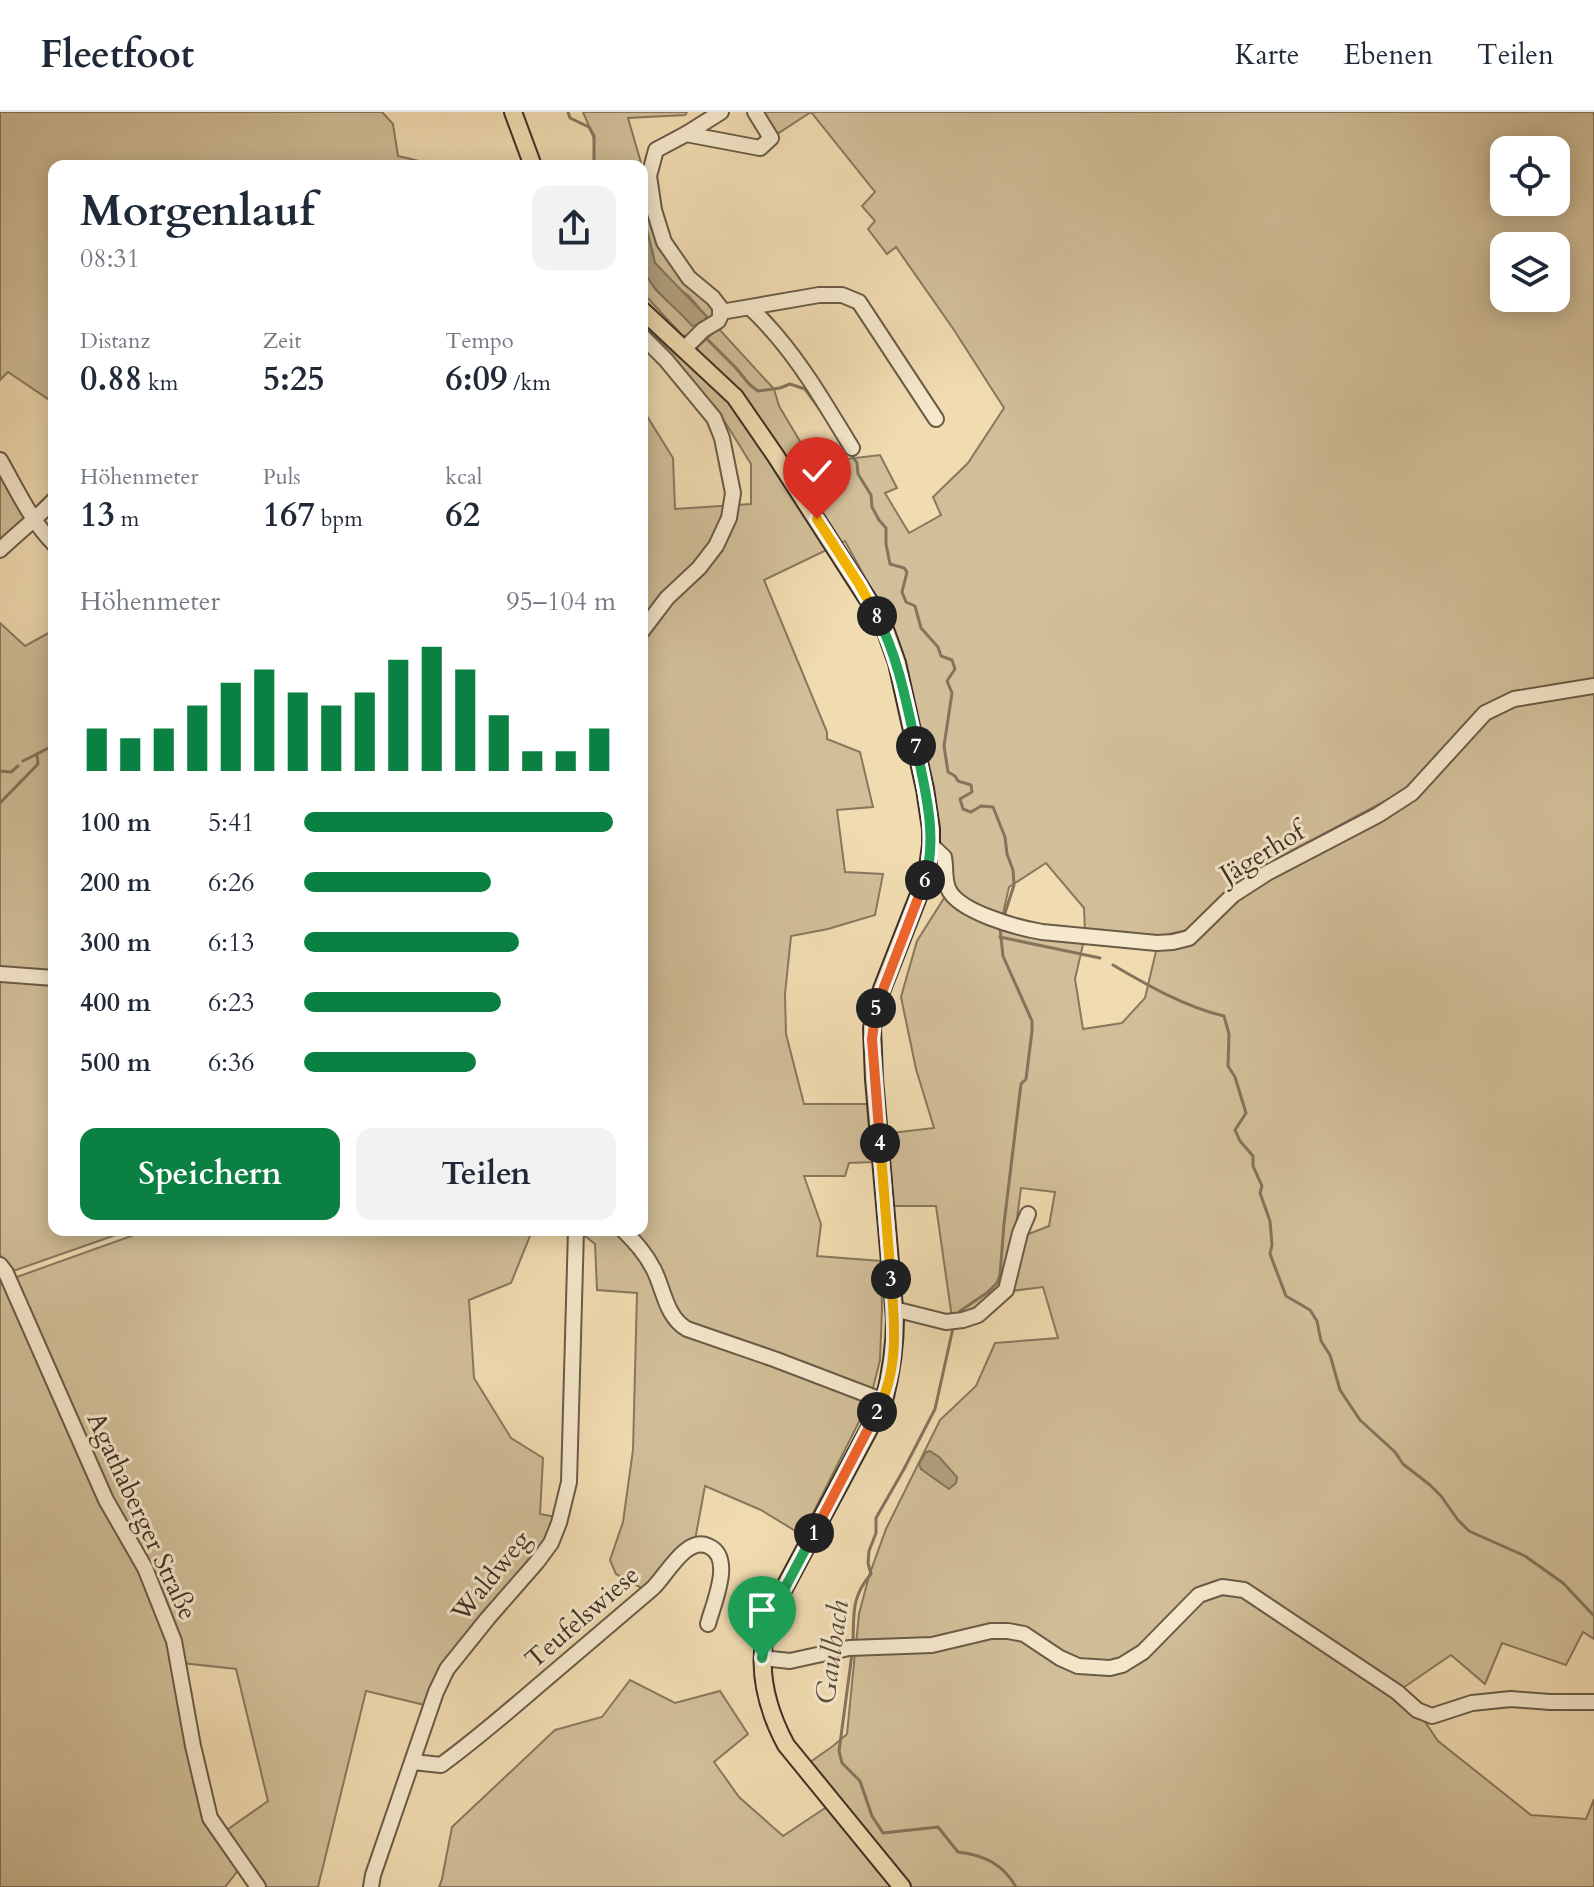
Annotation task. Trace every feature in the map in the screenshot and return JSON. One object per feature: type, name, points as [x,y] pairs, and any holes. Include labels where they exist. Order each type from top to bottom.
[{"type":"main road","points":[[513,112],[531,160]]},
{"type":"main road","points":[[648,316],[735,397],[859,584],[886,632],[897,663],[925,789],[931,845],[927,874],[882,989],[872,1028],[894,1309],[895,1344],[891,1374],[884,1401],[773,1609],[762,1658],[768,1705],[786,1745],[902,1887]]},
{"type":"street","points":[[684,349],[718,321],[721,312],[718,302],[689,278],[664,242],[654,210],[649,176],[656,150],[721,112]]},
{"type":"street","points":[[686,134],[760,148],[771,138],[755,112]]},
{"type":"street","points":[[721,312],[819,295],[842,295],[859,302],[936,419]]},
{"type":"street","points":[[750,308],[790,350],[852,448]]},
{"type":"street","points":[[648,342],[714,418],[722,438],[733,493],[729,518],[716,546],[648,623]]},
{"type":"street","points":[[0,460],[48,536]]},
{"type":"street","points":[[0,550],[48,506]]},
{"type":"street","name":"Jägerhof","points":[[931,845],[944,857],[945,879],[951,894],[974,910],[1042,932],[1173,942],[1189,938],[1233,895],[1267,873],[1378,815],[1412,793],[1485,713],[1514,699],[1594,686]]},
{"type":"street","points":[[0,974],[48,978]]},
{"type":"street","points":[[894,1309],[946,1322],[978,1315],[1006,1290],[1020,1233],[1028,1214]]},
{"type":"street","name":"Waldweg","points":[[371,1887],[436,1692],[447,1669],[537,1562],[551,1543],[559,1523],[569,1482],[576,1236]]},
{"type":"street","points":[[629,1236],[649,1260],[678,1324],[884,1401]]},
{"type":"street","name":"Agathaberger Straße","points":[[0,1265],[106,1500],[145,1568],[174,1641],[210,1818],[258,1887]]},
{"type":"street","name":"Teufelswiese","points":[[413,1762],[441,1765],[477,1739],[660,1582],[686,1550],[699,1544],[710,1546],[722,1565],[708,1624]]},
{"type":"street","points":[[762,1658],[790,1661],[853,1648],[932,1645],[991,1631],[1008,1631],[1024,1634],[1078,1666],[1110,1668],[1122,1665],[1143,1652],[1199,1595],[1222,1587],[1244,1590],[1397,1692],[1424,1714],[1432,1716],[1472,1703],[1511,1699],[1594,1702]]},
{"type":"shaded area","points":[[0,112],[382,112],[393,124],[398,156],[415,160],[48,160],[48,399],[8,372],[0,380]]},
{"type":"shaded area","points":[[583,112],[687,112],[685,115],[628,118],[640,160],[594,160],[594,138]]},
{"type":"shaded area","points":[[755,112],[811,112],[771,138]]},
{"type":"shaded area","points":[[811,112],[1594,112],[1594,679],[1533,689],[1483,707],[1402,792],[1237,883],[1187,930],[1160,936],[1085,931],[1084,908],[1046,863],[1009,887],[1002,918],[974,906],[951,884],[949,860],[937,838],[881,606],[845,541],[764,580],[827,732],[827,739],[860,752],[873,807],[837,810],[845,872],[883,874],[875,915],[791,936],[785,994],[786,1034],[804,1104],[867,1104],[872,1162],[849,1163],[845,1176],[804,1176],[821,1224],[817,1256],[881,1261],[880,1360],[872,1392],[684,1325],[632,1236],[648,1236],[648,633],[657,617],[648,614],[648,418],[673,458],[675,509],[751,504],[751,464],[717,409],[648,336],[648,330],[680,358],[697,348],[718,328],[774,389],[779,406],[813,463],[880,455],[897,488],[885,493],[909,533],[941,515],[933,497],[968,463],[1004,408],[896,247],[887,254],[868,229],[875,221],[862,206],[875,192]]},
{"type":"shaded area","points":[[648,190],[662,244],[711,299],[717,316],[691,335],[683,336],[648,298],[648,277],[655,289],[692,325],[707,317],[655,263],[648,234]]},
{"type":"shaded area","points":[[648,234],[655,263],[707,317],[701,324],[692,326],[648,277]]},
{"type":"shaded area","points":[[0,461],[35,520],[0,550]]},
{"type":"shaded area","points":[[0,623],[25,646],[48,633],[48,973],[0,969]]},
{"type":"shaded area","points":[[1594,690],[1594,1639],[1583,1632],[1566,1665],[1502,1643],[1485,1684],[1451,1655],[1397,1692],[1417,1710],[1438,1741],[1531,1815],[1586,1819],[1594,1799],[1594,1887],[439,1887],[452,1827],[555,1730],[602,1717],[630,1680],[675,1703],[720,1691],[748,1734],[714,1762],[739,1797],[783,1836],[828,1806],[806,1765],[847,1734],[855,1653],[943,1637],[856,1644],[859,1614],[886,1529],[940,1420],[976,1386],[995,1343],[1058,1338],[1043,1287],[1011,1291],[1021,1237],[1049,1226],[1055,1192],[1021,1188],[1003,1287],[981,1308],[952,1318],[936,1206],[890,1206],[883,1134],[934,1128],[916,1069],[901,997],[917,941],[946,895],[958,905],[1084,940],[1075,979],[1083,1029],[1122,1023],[1145,998],[1157,947],[1172,945],[1240,896],[1397,810],[1489,717],[1514,704]]},
{"type":"shaded area","points":[[0,977],[48,981],[48,1236],[113,1236],[13,1271],[0,1255]]},
{"type":"shaded area","points":[[131,1236],[530,1236],[511,1283],[469,1300],[474,1378],[511,1438],[543,1458],[540,1514],[556,1517],[546,1542],[449,1659],[425,1705],[366,1691],[318,1887],[264,1887],[224,1832],[268,1801],[236,1669],[181,1663],[206,1820],[240,1868],[225,1887],[0,1887],[0,1283]]},
{"type":"shaded area","points":[[585,1236],[626,1236],[639,1250],[668,1315],[870,1400],[802,1535],[761,1510],[705,1486],[695,1540],[645,1590],[616,1574],[610,1560],[623,1522],[633,1450],[637,1293],[597,1290],[595,1244]]},
{"type":"shaded area","points":[[930,1451],[957,1477],[956,1483],[949,1489],[921,1469],[919,1464],[926,1452]]},
{"type":"waterway","name":"Gaulbach","points":[[568,112],[570,118],[589,127],[594,136],[594,160]]},
{"type":"waterway","name":"Gaulbach","points":[[703,335],[758,391],[790,384],[805,389],[822,412]]},
{"type":"waterway","name":"Gaulbach","points":[[851,454],[857,463],[858,474],[871,495],[872,507],[886,528],[890,564],[907,572],[902,592],[906,602],[915,606],[921,628],[938,647],[941,656],[952,660],[955,669],[947,681],[952,693],[944,746],[948,772],[958,781],[971,785],[972,792],[960,799],[963,809],[971,812],[981,806],[993,807],[1013,870],[1014,885],[1005,913]]},
{"type":"waterway","points":[[0,803],[38,764],[37,754],[48,748]]},
{"type":"waterway","points":[[23,761],[37,754]]},
{"type":"waterway","points":[[0,771],[11,772],[18,766]]},
{"type":"waterway","name":"Gaulbach","points":[[960,1311],[988,1292],[1000,1275],[1021,1084],[1026,1079],[1032,1031],[1032,1021],[1003,956],[1000,928]]},
{"type":"waterway","points":[[1000,937],[1100,958]]},
{"type":"waterway","points":[[1113,965],[1181,1001],[1224,1016],[1229,1034],[1228,1066],[1235,1077],[1246,1113],[1235,1130],[1253,1156],[1253,1166],[1262,1186],[1260,1193],[1270,1221],[1270,1254],[1286,1296],[1310,1310],[1317,1321],[1321,1341],[1330,1355],[1340,1390],[1360,1420],[1395,1452],[1403,1464],[1441,1496],[1469,1531],[1525,1556],[1563,1583],[1594,1616]]},
{"type":"waterway","name":"Gaulbach","points":[[853,1643],[857,1598],[871,1574],[869,1551],[876,1533],[876,1518],[935,1409],[953,1328]]},
{"type":"waterway","name":"Gaulbach","points":[[852,1654],[839,1751],[842,1763],[860,1781],[872,1816],[883,1833],[938,1827],[958,1852],[992,1862],[1005,1872],[1016,1887]]},
{"type":"route","points":[[762,1658],[773,1609],[884,1401],[891,1374],[895,1319],[872,1028],[877,1003],[927,874],[931,845],[925,789],[897,663],[874,609],[817,519]]}]
